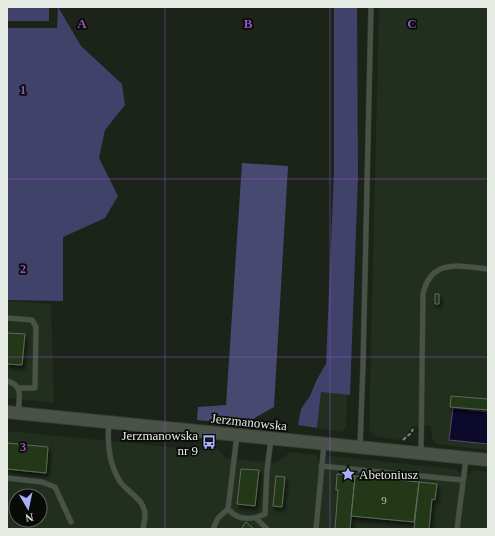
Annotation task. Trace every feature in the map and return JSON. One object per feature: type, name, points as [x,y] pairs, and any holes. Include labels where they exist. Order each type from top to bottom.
[{"type":"street","name":"Jerzmanowska","points":[[12,412],[488,460]]},
{"type":"lane","points":[[360,447],[371,7]]},
{"type":"lane","points":[[421,453],[423,294],[425,287],[434,273],[446,266],[457,265],[488,268]]},
{"type":"lane","points":[[7,318],[32,320],[36,327],[35,388],[18,388]]},
{"type":"lane","points":[[7,381],[13,382],[18,388],[19,392],[12,412]]},
{"type":"lane","points":[[110,422],[110,454],[114,469],[119,481],[142,505],[145,513],[143,529]]},
{"type":"lane","points":[[213,529],[218,518],[228,509],[237,434]]},
{"type":"lane","points":[[228,509],[234,515],[244,519],[256,518],[265,514],[271,438]]},
{"type":"lane","points":[[316,529],[324,444]]},
{"type":"lane","points":[[457,529],[462,480],[466,458]]},
{"type":"lane","points":[[322,466],[462,480]]},
{"type":"lane","points":[[7,478],[42,482],[55,487],[71,522]]},
{"type":"lane","points":[[256,518],[267,529]]},
{"type":"shaded area","points":[[7,7],[49,7],[49,21],[7,21]]},
{"type":"shaded area","points":[[58,7],[81,46],[122,84],[125,105],[105,130],[99,158],[118,196],[105,218],[63,237],[63,301],[7,300],[7,28],[57,28]]},
{"type":"shaded area","points":[[334,7],[357,7],[358,176],[350,395],[321,392],[317,428],[298,425],[301,409],[310,396],[317,379],[326,364],[334,171]]},
{"type":"shaded area","points":[[379,7],[488,7],[488,450],[437,444],[434,442],[432,437],[431,426],[412,426],[403,438],[397,440],[377,437],[369,430]]},
{"type":"shaded area","points":[[242,163],[288,166],[274,407],[244,424],[197,420],[198,407],[226,405]]},
{"type":"shaded area","points":[[7,301],[51,304],[54,403],[7,398]]},
{"type":"shaded area","points":[[321,392],[347,394],[346,428],[344,428],[343,432],[317,428]]},
{"type":"shaded area","points":[[453,408],[488,412],[488,444],[449,440]]},
{"type":"shaded area","points":[[7,431],[212,451],[213,445],[226,458],[276,463],[290,452],[316,455],[319,460],[325,460],[329,456],[456,469],[459,473],[470,474],[473,470],[488,472],[488,529],[7,529]]},
{"type":"building","points":[[435,294],[439,294],[439,304],[435,304]]},
{"type":"building","points":[[7,333],[25,334],[22,365],[7,364]]},
{"type":"building","points":[[451,396],[488,399],[488,410],[450,407]]},
{"type":"building","points":[[7,443],[48,447],[46,473],[7,469]]},
{"type":"building","points":[[241,469],[259,470],[255,506],[237,504]]},
{"type":"building","points":[[337,474],[355,476],[350,529],[335,529],[338,490],[336,490]]},
{"type":"building","points":[[276,476],[285,477],[282,507],[273,506]]},
{"type":"building","points":[[355,476],[419,482],[414,522],[351,516]]},
{"type":"building","points":[[419,482],[437,484],[435,500],[432,499],[429,529],[414,529]]},
{"type":"building","points":[[246,522],[254,529],[241,529]]},
{"type":"place","name":"Jerzmanowska nr 9","points":[[209,442]]},
{"type":"place","name":"Abetoniusz","points":[[348,474]]}]
